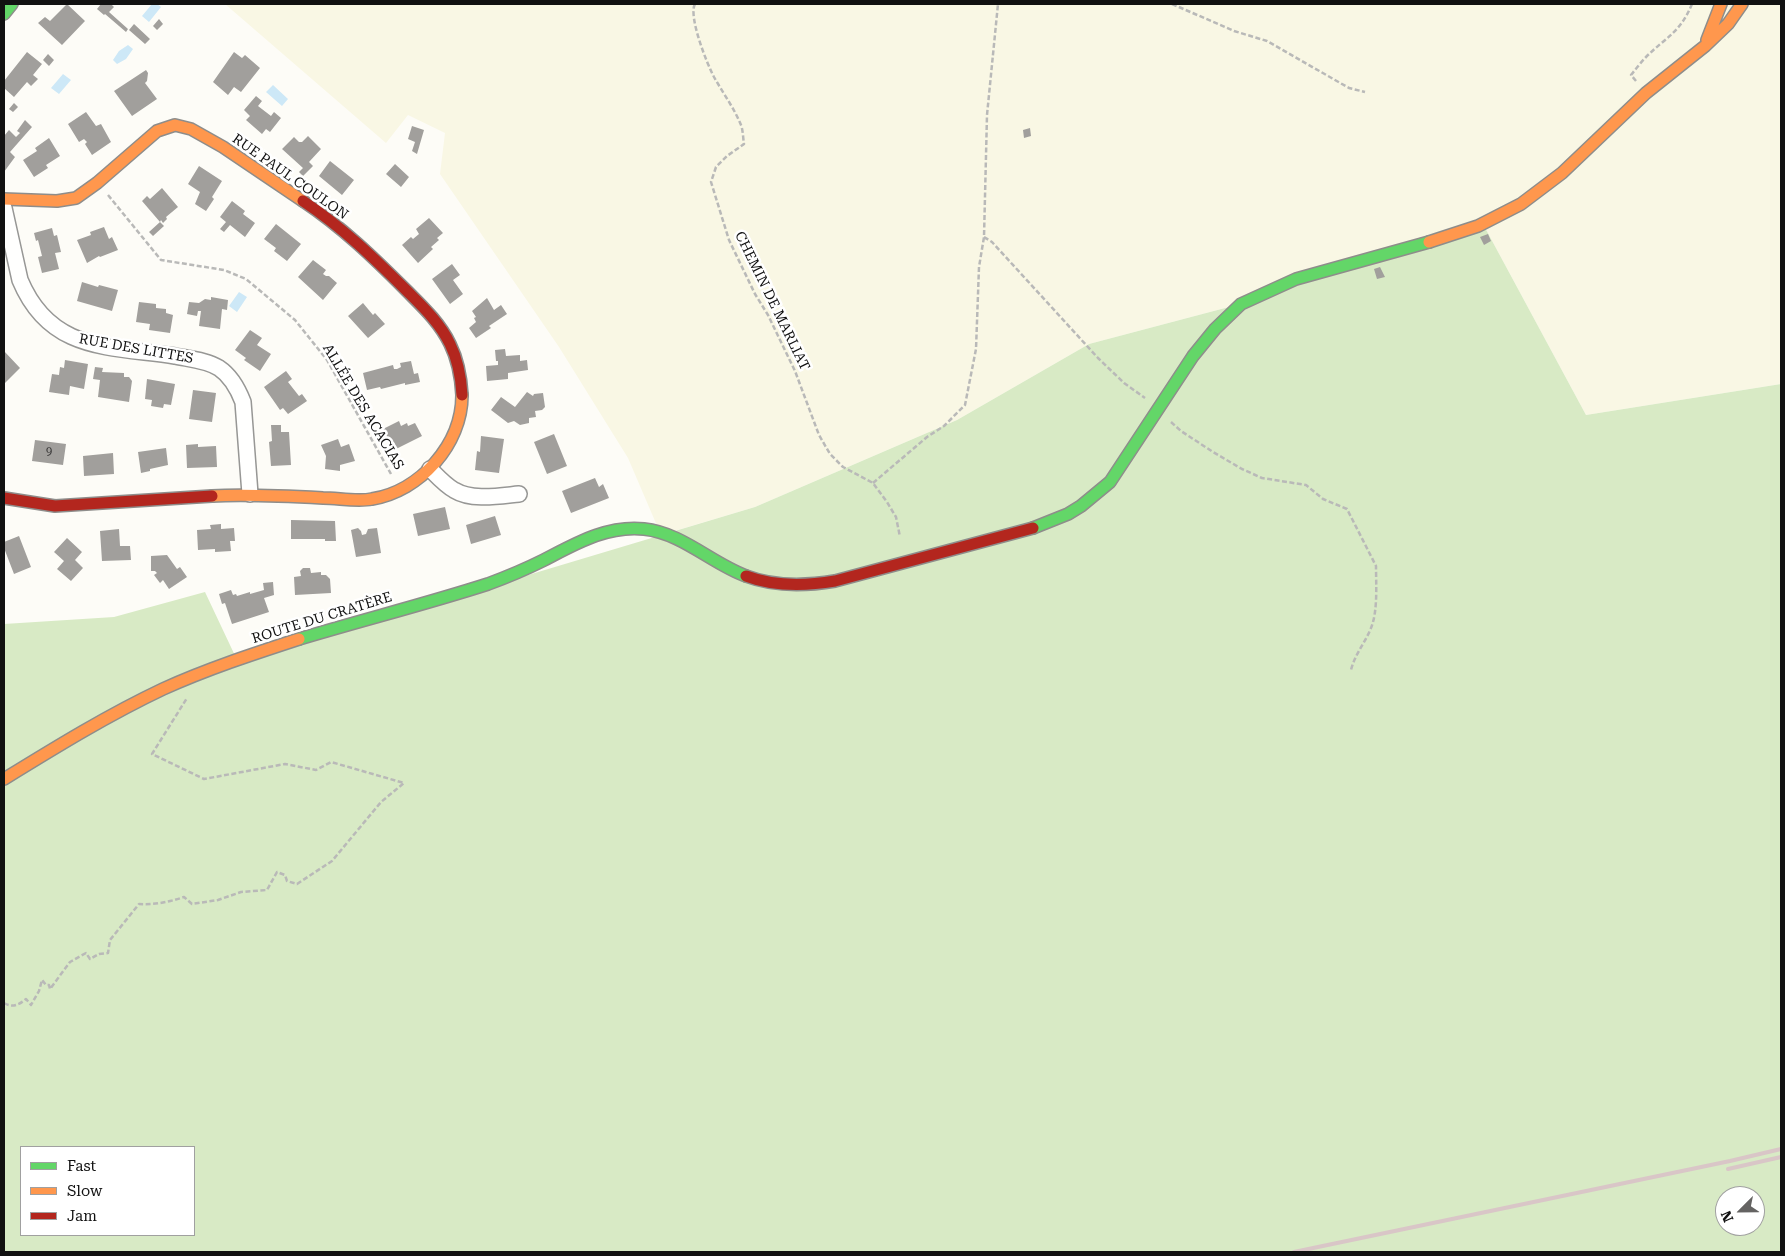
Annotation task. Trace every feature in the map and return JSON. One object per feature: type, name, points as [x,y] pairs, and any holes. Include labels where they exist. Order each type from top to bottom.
[{"type":"main road","points":[[4,14],[12,4]]},
{"type":"main road","points":[[1705,46],[1721,4]]},
{"type":"main road","name":"ROUTE DU CRATÈRE","points":[[4,779],[132,704],[186,679],[234,660],[313,635],[490,583],[578,542],[606,532],[630,528],[663,533],[691,546],[734,572],[760,581],[784,585],[808,585],[848,578],[1037,527],[1068,514],[1090,500],[1110,482],[1181,373],[1204,342],[1241,304],[1271,288],[1296,279],[1431,242],[1478,226],[1500,216],[1541,190],[1562,173],[1646,93],[1705,46],[1728,24],[1742,4]]},
{"type":"main road","name":"RUE PAUL COULON","points":[[4,198],[35,202],[76,198],[97,183],[157,131],[164,127],[180,124],[203,136],[336,224],[392,275],[430,315],[449,343],[460,371],[462,386],[460,417],[449,445],[430,469],[401,490],[381,498],[370,500],[250,494],[56,506],[30,504],[4,498]]},
{"type":"street","name":"RUE DES LITTES","points":[[4,208],[24,291],[42,316],[57,329],[68,336],[87,343],[199,360],[219,368],[229,377],[238,388],[243,402],[250,494]]},
{"type":"street","points":[[430,469],[453,490],[464,494],[498,496],[519,494]]},
{"type":"path","name":"CHEMIN DE MARLIAT","points":[[695,4],[693,6],[693,20],[713,76],[742,126],[744,144],[727,156],[716,167],[711,182],[730,240],[755,294],[796,371],[819,435],[830,454],[843,467],[873,483],[888,502],[896,517],[900,537]]},
{"type":"path","points":[[873,483],[927,437],[944,426],[965,405],[976,350],[979,267],[984,237],[987,115],[998,4]]},
{"type":"path","points":[[1172,4],[1234,31],[1266,41],[1349,88],[1365,92]]},
{"type":"path","points":[[1646,93],[1631,75],[1646,57],[1676,32],[1692,4]]},
{"type":"path","name":"ALLÉE DES ACACIAS","points":[[97,183],[161,260],[224,270],[246,279],[295,320],[327,360],[401,490]]},
{"type":"path","points":[[984,237],[992,242],[1098,358],[1124,383],[1147,400],[1181,431],[1242,469],[1262,478],[1306,485],[1323,500],[1347,509],[1376,566],[1376,603],[1372,627],[1354,658],[1351,670]]},
{"type":"path","points":[[4,1003],[8,1006],[19,1005],[26,999],[31,1005],[39,991],[42,980],[46,985],[49,985],[50,989],[70,962],[86,954],[90,959],[99,954],[108,953],[110,940],[139,904],[169,902],[184,897],[192,904],[218,900],[241,892],[267,890],[278,872],[285,875],[286,881],[297,884],[332,860],[376,807],[404,783],[331,762],[316,770],[285,764],[204,778],[152,754],[188,696]]},
{"type":"shaded area","points":[[225,4],[1781,4],[1781,384],[1586,415],[1483,224],[1244,303],[1089,344],[957,420],[755,507],[661,535],[628,458],[559,347],[440,174],[445,133],[408,115],[386,143]]},
{"type":"green space","points":[[1483,224],[1586,415],[1781,384],[1781,1252],[4,1252],[4,624],[114,617],[205,592],[238,662],[755,507],[957,420],[1089,344],[1244,303]]},
{"type":"water","points":[[152,4],[157,4],[161,7],[149,22],[142,16]]},
{"type":"water","points":[[128,45],[133,49],[126,59],[117,64],[113,60],[119,51]]},
{"type":"water","points":[[63,74],[71,80],[59,94],[51,88]]},
{"type":"water","points":[[273,85],[288,99],[282,106],[266,92]]},
{"type":"water","points":[[239,292],[247,297],[237,312],[229,306]]},
{"type":"building","points":[[67,4],[85,21],[62,45],[38,23],[45,17],[50,21]]},
{"type":"building","points":[[101,4],[111,4],[114,7],[109,12],[128,29],[126,32],[97,9]]},
{"type":"building","points":[[159,19],[163,24],[157,30],[153,26]]},
{"type":"building","points":[[134,24],[150,39],[145,44],[129,30]]},
{"type":"building","points":[[27,52],[42,64],[33,75],[38,79],[31,86],[27,82],[14,97],[4,88],[4,81]]},
{"type":"building","points":[[234,52],[242,58],[245,55],[260,68],[241,92],[234,87],[228,95],[213,82]]},
{"type":"building","points":[[48,54],[54,60],[49,66],[43,60]]},
{"type":"building","points":[[146,70],[148,73],[145,83],[157,99],[132,116],[114,91]]},
{"type":"building","points":[[256,96],[262,101],[258,106],[271,116],[274,112],[281,118],[270,132],[266,129],[262,134],[246,120],[250,116],[244,110]]},
{"type":"building","points":[[14,103],[18,107],[13,112],[9,109]]},
{"type":"building","points":[[86,112],[96,126],[101,124],[111,142],[92,155],[85,144],[87,142],[84,139],[79,142],[68,124]]},
{"type":"building","points":[[25,120],[32,127],[10,152],[15,157],[4,172],[4,136],[9,130],[16,137],[20,133],[17,131]]},
{"type":"building","points":[[412,126],[424,130],[417,154],[412,151],[415,142],[408,139]]},
{"type":"building","points":[[1030,128],[1031,136],[1024,138],[1023,130]]},
{"type":"building","points":[[308,136],[321,149],[309,162],[313,166],[303,176],[299,172],[303,168],[282,149],[294,137],[299,142],[302,142]]},
{"type":"building","points":[[49,138],[60,156],[46,165],[48,168],[34,177],[23,160],[37,151],[35,148]]},
{"type":"building","points":[[330,161],[354,180],[342,195],[319,176]]},
{"type":"building","points":[[395,164],[409,177],[401,187],[386,174]]},
{"type":"building","points":[[199,166],[222,181],[206,211],[195,204],[200,192],[188,184]]},
{"type":"building","points":[[162,188],[178,207],[166,217],[167,219],[163,223],[142,201],[147,196],[150,199]]},
{"type":"building","points":[[232,201],[245,211],[243,214],[255,223],[245,237],[230,225],[224,232],[220,229],[226,222],[220,217]]},
{"type":"building","points":[[429,218],[443,233],[437,238],[439,240],[431,247],[433,249],[418,263],[402,245],[411,237],[413,239],[419,234],[416,229]]},
{"type":"building","points":[[160,222],[164,226],[153,236],[149,232]]},
{"type":"building","points":[[276,224],[301,244],[287,261],[274,251],[276,248],[264,239]]},
{"type":"building","points":[[104,227],[109,239],[112,237],[118,250],[99,256],[87,263],[77,240],[91,235],[90,232]]},
{"type":"building","points":[[52,228],[54,236],[57,235],[61,252],[55,253],[59,269],[42,273],[38,257],[42,256],[34,233]]},
{"type":"building","points":[[1488,234],[1491,241],[1484,245],[1480,237]]},
{"type":"building","points":[[313,260],[326,270],[323,274],[329,276],[337,283],[323,300],[298,277]]},
{"type":"building","points":[[452,264],[460,275],[453,280],[463,294],[450,304],[432,279]]},
{"type":"building","points":[[1380,267],[1385,277],[1377,279],[1374,269]]},
{"type":"building","points":[[82,282],[118,290],[112,311],[77,301]]},
{"type":"building","points":[[211,297],[228,300],[227,310],[222,309],[220,329],[199,326],[201,311],[198,311],[197,316],[187,314],[189,302],[199,303],[205,299],[211,300]]},
{"type":"building","points":[[487,298],[494,310],[501,305],[507,314],[489,326],[491,328],[476,338],[469,328],[476,322],[474,318],[476,317],[472,311]]},
{"type":"building","points":[[139,302],[156,304],[156,308],[166,309],[166,313],[173,315],[170,333],[149,330],[150,324],[136,322]]},
{"type":"building","points":[[363,303],[373,315],[375,313],[385,324],[368,338],[348,316]]},
{"type":"building","points":[[250,330],[262,338],[257,345],[271,354],[260,371],[244,360],[246,358],[235,350]]},
{"type":"building","points":[[505,349],[506,356],[520,355],[520,361],[527,360],[528,370],[508,373],[508,379],[487,381],[486,366],[498,365],[495,350]]},
{"type":"building","points":[[4,351],[20,368],[4,384]]},
{"type":"building","points":[[65,360],[88,364],[84,389],[70,386],[69,395],[49,392],[52,374],[59,375],[60,367],[64,368]]},
{"type":"building","points":[[411,361],[414,374],[418,373],[420,382],[367,390],[363,373],[393,365],[394,369],[397,369],[401,367],[400,363]]},
{"type":"building","points":[[95,367],[103,368],[102,372],[124,373],[124,377],[129,377],[132,381],[129,402],[98,397],[100,380],[93,379]]},
{"type":"building","points":[[286,371],[292,379],[288,382],[299,396],[302,394],[307,401],[288,414],[283,408],[280,410],[264,387]]},
{"type":"building","points":[[147,379],[175,384],[171,405],[164,404],[163,408],[151,406],[152,400],[145,399]]},
{"type":"building","points":[[193,390],[216,393],[212,422],[189,419]]},
{"type":"building","points":[[527,392],[533,396],[534,394],[543,393],[545,407],[542,410],[535,411],[536,417],[529,418],[529,423],[520,425],[514,421],[508,423],[491,410],[501,397],[515,407]]},
{"type":"building","points":[[399,421],[401,426],[407,423],[408,426],[415,423],[422,436],[394,450],[383,429]]},
{"type":"building","points":[[271,425],[281,425],[281,432],[289,432],[291,465],[271,466],[269,442],[272,441]]},
{"type":"building","points":[[554,434],[567,466],[547,474],[534,442]]},
{"type":"building","points":[[481,436],[504,439],[499,473],[475,470],[477,451],[480,452]]},
{"type":"building","points":[[338,439],[341,447],[349,444],[355,461],[340,465],[340,471],[325,469],[326,456],[321,445]]},
{"type":"building","points":[[35,440],[66,444],[63,465],[32,461]]},
{"type":"building","points":[[198,444],[198,447],[216,446],[217,467],[187,468],[186,445]]},
{"type":"building","points":[[166,448],[168,465],[141,473],[138,452]]},
{"type":"building","points":[[113,453],[114,474],[84,476],[83,456]]},
{"type":"building","points":[[595,478],[599,487],[603,484],[609,498],[571,513],[562,491]]},
{"type":"building","points":[[445,507],[450,529],[418,536],[413,514]]},
{"type":"building","points":[[495,516],[501,535],[471,544],[466,525]]},
{"type":"building","points":[[291,520],[335,521],[336,541],[325,541],[325,539],[291,539]]},
{"type":"building","points":[[221,524],[221,529],[234,528],[235,541],[230,541],[231,551],[215,552],[215,549],[198,550],[197,530],[211,529],[210,525]]},
{"type":"building","points":[[358,528],[362,535],[366,534],[368,529],[377,528],[381,553],[356,557],[351,530]]},
{"type":"building","points":[[119,529],[120,546],[130,546],[131,560],[102,561],[100,531]]},
{"type":"building","points":[[19,536],[31,567],[14,574],[4,548],[4,542]]},
{"type":"building","points":[[67,538],[82,552],[75,560],[83,568],[71,581],[57,569],[64,561],[54,552]]},
{"type":"building","points":[[167,555],[177,569],[180,567],[187,577],[169,589],[163,580],[160,583],[154,575],[157,573],[155,571],[151,571],[151,556]]},
{"type":"building","points":[[303,568],[310,568],[311,573],[321,572],[321,575],[326,575],[330,579],[331,593],[295,595],[294,577],[301,576],[300,571]]},
{"type":"building","points":[[273,582],[274,595],[264,598],[269,612],[232,624],[225,603],[222,604],[219,594],[231,590],[233,595],[236,594],[237,596],[250,592],[250,594],[264,590],[263,583]]},
{"type":"railway","points":[[1294,1252],[1781,1149]]},
{"type":"railway","points":[[1728,1169],[1781,1157]]},
{"type":"traffic: fast","points":[[4,14],[12,4]]},
{"type":"traffic: fast","points":[[1033,528],[1068,514],[1081,506],[1110,482],[1193,356],[1215,329],[1241,304],[1296,279],[1429,242]]},
{"type":"traffic: fast","points":[[299,639],[488,584],[530,567],[580,542],[617,530],[644,529],[671,536],[746,576]]},
{"type":"traffic: slow","points":[[1707,40],[1721,4]]},
{"type":"traffic: slow","points":[[1429,242],[1478,226],[1521,204],[1562,173],[1646,93],[1705,46],[1728,24],[1742,4]]},
{"type":"traffic: slow","points":[[4,199],[57,201],[76,198],[97,183],[157,131],[175,125],[191,129],[223,147],[303,201]]},
{"type":"traffic: slow","points":[[212,496],[240,495],[360,500],[390,494],[422,476],[446,448],[455,431],[462,395]]},
{"type":"traffic: slow","points":[[4,779],[102,720],[163,689],[213,668],[299,639]]},
{"type":"traffic: jam","points":[[303,201],[357,243],[436,322],[446,336],[455,356],[460,375],[462,395]]},
{"type":"traffic: jam","points":[[4,498],[55,506],[212,496]]},
{"type":"traffic: jam","points":[[746,576],[779,584],[813,584],[835,581],[1033,528]]}]
